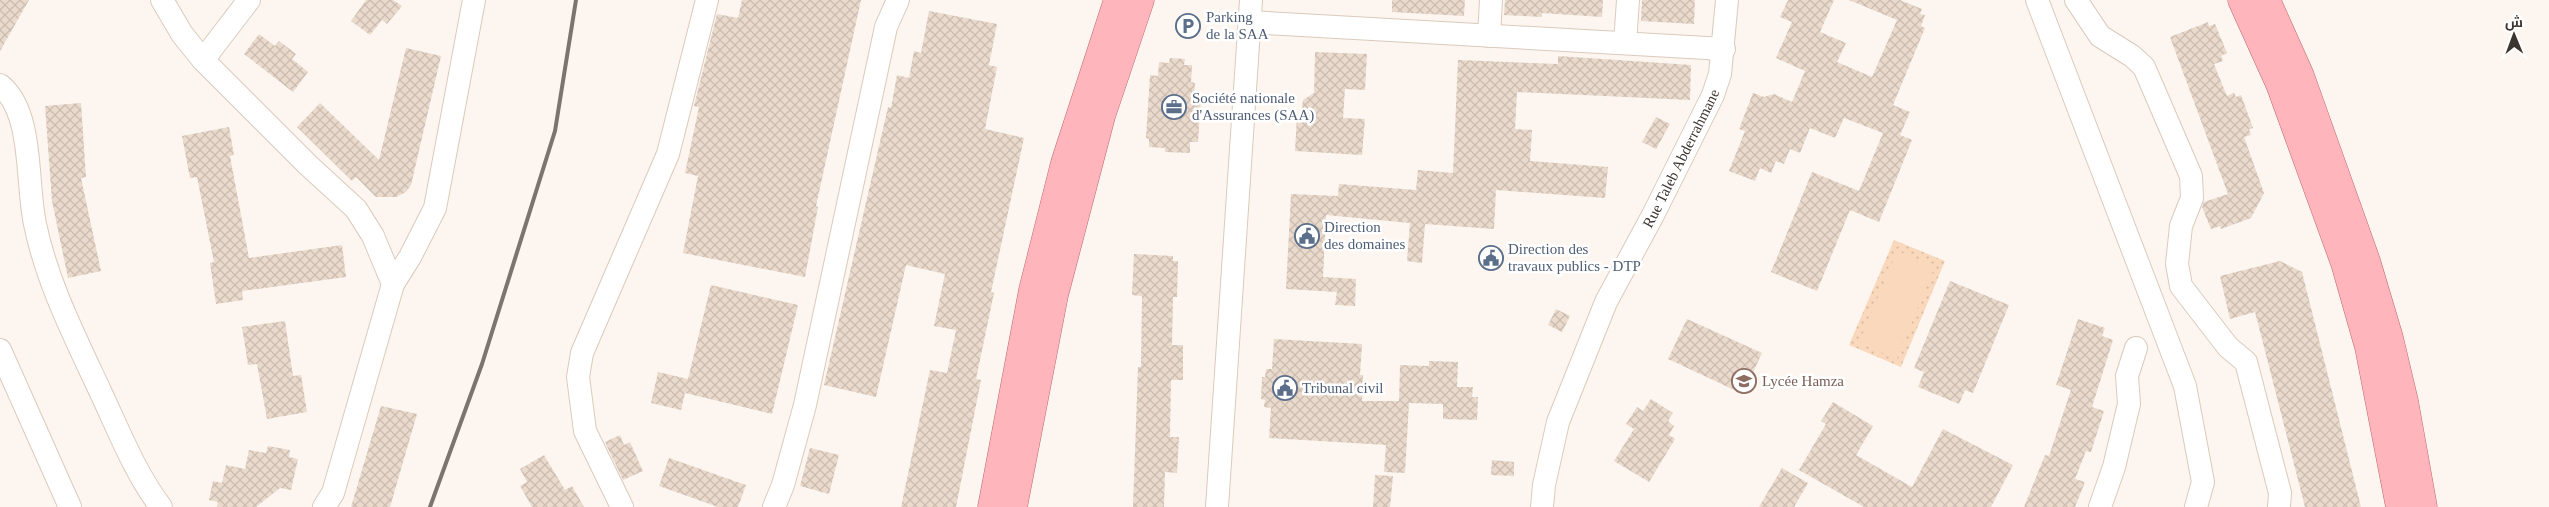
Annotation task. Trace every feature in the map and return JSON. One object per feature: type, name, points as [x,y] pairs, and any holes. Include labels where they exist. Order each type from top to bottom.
[{"type":"main road","points":[[992,507],[1033,290],[1065,163],[1118,0]]},
{"type":"main road","points":[[1013,507],[1057,286],[1102,116],[1140,0]]},
{"type":"main road","points":[[2242,0],[2280,84],[2345,263],[2369,347],[2400,507]]},
{"type":"main road","points":[[2266,0],[2300,76],[2366,261],[2389,338],[2404,401],[2423,507]]},
{"type":"street","points":[[162,0],[182,34],[203,60],[356,209],[373,236],[393,284]]},
{"type":"street","points":[[203,60],[249,0]]},
{"type":"street","points":[[324,507],[333,492],[393,284],[410,257],[435,208],[474,0]]},
{"type":"street","points":[[622,507],[586,431],[578,377],[582,353],[668,154],[707,0]]},
{"type":"street","points":[[774,507],[798,436],[884,35],[898,0]]},
{"type":"street","points":[[1489,36],[1491,0]]},
{"type":"street","points":[[1625,43],[1628,0]]},
{"type":"street","name":"Rue Taleb Abderrahmane","points":[[1542,507],[1544,485],[1562,413],[1606,302],[1653,215],[1713,95],[1720,74],[1724,49],[1727,0]]},
{"type":"street","points":[[2037,0],[2185,386],[2203,482],[2196,507]]},
{"type":"street","points":[[2076,0],[2100,36],[2132,56],[2144,67],[2191,176],[2192,198],[2181,226],[2178,254],[2181,286],[2228,347],[2246,362],[2280,492],[2279,507]]},
{"type":"street","points":[[1217,507],[1250,11],[1489,36],[1724,49]]},
{"type":"street","points":[[0,85],[8,91],[16,102],[23,121],[35,225],[61,307],[126,447],[160,507]]},
{"type":"street","points":[[2150,295],[2181,286]]},
{"type":"street","points":[[2100,507],[2114,467],[2129,404],[2127,376],[2136,348]]},
{"type":"street","points":[[0,350],[70,507]]},
{"type":"shaded area","points":[[1894,240],[1945,261],[1901,367],[1849,345]]},
{"type":"shaded area","points":[[1897,251],[1935,266],[1897,359],[1859,343]]},
{"type":"building","points":[[0,0],[29,0],[0,51]]},
{"type":"building","points":[[366,0],[393,0],[402,6],[387,24],[382,20],[370,35],[351,21]]},
{"type":"building","points":[[742,0],[861,0],[816,206],[818,207],[805,277],[683,253],[698,176],[685,173],[699,107],[694,106],[717,14],[738,18]]},
{"type":"building","points":[[1392,0],[1465,0],[1464,16],[1392,12]]},
{"type":"building","points":[[1505,0],[1603,0],[1602,17],[1542,13],[1542,17],[1504,15]]},
{"type":"building","points":[[1642,0],[1695,0],[1694,24],[1641,21]]},
{"type":"building","points":[[1788,0],[1834,0],[1820,32],[1846,43],[1837,62],[1872,77],[1897,20],[1849,0],[1900,0],[1922,9],[1920,14],[1925,15],[1921,26],[1925,28],[1893,105],[1910,112],[1900,135],[1912,140],[1879,222],[1850,210],[1817,291],[1771,272],[1812,172],[1859,191],[1883,133],[1844,118],[1835,138],[1810,128],[1800,153],[1790,149],[1784,164],[1776,161],[1771,173],[1760,168],[1755,181],[1729,171],[1745,131],[1739,129],[1753,93],[1764,97],[1774,94],[1792,102],[1805,71],[1776,58],[1792,22],[1780,17]]},
{"type":"building","points":[[929,11],[997,24],[989,65],[997,67],[985,129],[1024,138],[991,292],[994,293],[976,379],[981,380],[956,507],[901,507],[930,370],[947,373],[956,330],[934,326],[945,274],[906,265],[876,397],[824,385],[888,107],[891,108],[897,75],[909,78],[914,51],[921,53]]},
{"type":"building","points":[[2208,22],[2209,26],[2215,24],[2227,53],[2221,56],[2223,61],[2214,64],[2227,96],[2234,93],[2236,97],[2241,95],[2253,128],[2249,129],[2251,135],[2244,137],[2264,193],[2251,218],[2221,229],[2220,226],[2211,229],[2202,207],[2204,202],[2228,194],[2170,37]]},
{"type":"building","points":[[259,34],[275,46],[279,41],[296,54],[292,59],[308,72],[293,92],[244,54]]},
{"type":"building","points":[[406,48],[441,56],[411,185],[406,192],[396,197],[376,197],[356,177],[352,181],[297,127],[320,103],[379,160]]},
{"type":"building","points":[[1315,52],[1367,54],[1365,90],[1345,89],[1343,118],[1365,119],[1362,155],[1295,151],[1297,115],[1301,115],[1303,100],[1314,93]]},
{"type":"building","points":[[1558,56],[1691,65],[1690,100],[1517,92],[1515,129],[1532,130],[1530,161],[1608,167],[1605,198],[1496,190],[1494,229],[1425,224],[1422,263],[1407,261],[1410,223],[1326,215],[1323,277],[1356,279],[1355,306],[1335,305],[1337,292],[1286,289],[1291,194],[1338,196],[1339,184],[1416,190],[1418,170],[1453,173],[1458,60],[1558,64]]},
{"type":"building","name":"Société nationale d'Assurances (SAA)","points":[[1170,58],[1185,59],[1184,65],[1192,65],[1191,82],[1195,83],[1194,99],[1201,100],[1198,142],[1190,142],[1190,153],[1165,152],[1165,148],[1149,147],[1149,139],[1146,138],[1150,75],[1158,76],[1159,62],[1169,63]]},
{"type":"building","points":[[81,103],[86,177],[81,178],[101,271],[68,278],[52,201],[45,106]]},
{"type":"building","points":[[1656,117],[1670,124],[1656,149],[1642,142]]},
{"type":"building","points":[[229,127],[234,155],[230,156],[249,258],[342,245],[346,277],[242,291],[243,300],[216,304],[210,263],[214,262],[197,177],[190,178],[182,136]]},
{"type":"building","points":[[1134,254],[1173,256],[1173,261],[1178,261],[1177,297],[1173,297],[1172,345],[1183,345],[1183,380],[1171,380],[1170,437],[1179,437],[1177,473],[1165,472],[1164,507],[1133,507],[1138,367],[1141,367],[1142,296],[1132,295]]},
{"type":"building","points":[[2280,261],[2302,272],[2361,507],[2305,507],[2255,312],[2230,319],[2220,276]]},
{"type":"building","points":[[1950,281],[2009,305],[1973,393],[1965,390],[1959,404],[1918,387],[1924,372],[1914,368]]},
{"type":"building","points":[[711,285],[798,305],[772,414],[685,393],[681,410],[651,403],[658,372],[688,379]]},
{"type":"building","points":[[1556,309],[1570,316],[1562,332],[1548,325]]},
{"type":"building","points":[[1687,319],[1762,353],[1743,394],[1668,359]]},
{"type":"building","points":[[2078,319],[2105,328],[2102,336],[2113,340],[2092,407],[2104,411],[2091,452],[2086,451],[2075,479],[2085,482],[2075,507],[2024,507],[2045,455],[2049,456],[2071,390],[2056,385]]},
{"type":"building","points":[[285,321],[293,376],[301,375],[307,412],[267,419],[257,364],[248,365],[242,327]]},
{"type":"building","points":[[1274,339],[1362,344],[1360,375],[1363,375],[1362,401],[1399,401],[1400,365],[1429,366],[1429,361],[1458,362],[1457,387],[1473,387],[1472,397],[1478,397],[1477,420],[1443,419],[1443,404],[1409,403],[1405,473],[1384,472],[1386,445],[1269,438],[1271,408],[1264,407],[1265,400],[1261,399],[1262,377],[1265,377],[1266,369],[1272,369]]},
{"type":"building","points":[[1651,399],[1673,413],[1668,421],[1674,426],[1669,435],[1675,439],[1649,482],[1614,461],[1634,429],[1626,424],[1637,407],[1643,411]]},
{"type":"building","points":[[1833,402],[1873,426],[1856,455],[1912,487],[1943,429],[2013,465],[1991,507],[1864,507],[1799,470],[1826,424],[1821,421]]},
{"type":"building","points":[[381,406],[417,414],[390,507],[351,507]]},
{"type":"building","points":[[620,435],[624,445],[630,442],[643,471],[623,480],[605,442]]},
{"type":"building","points":[[268,446],[290,450],[289,457],[298,459],[291,490],[280,488],[256,507],[217,507],[218,502],[209,500],[213,481],[222,483],[226,465],[245,469],[249,450],[266,453]]},
{"type":"building","points":[[810,448],[839,455],[829,494],[800,486]]},
{"type":"building","points":[[544,455],[565,490],[572,486],[584,507],[532,507],[520,486],[527,482],[520,469]]},
{"type":"building","points":[[669,458],[746,485],[738,507],[718,507],[659,486]]},
{"type":"building","points":[[1492,460],[1514,462],[1514,476],[1491,475]]},
{"type":"building","points":[[1782,468],[1808,483],[1794,507],[1759,507]]},
{"type":"building","points":[[1375,475],[1393,476],[1390,507],[1373,507]]},
{"type":"railway","points":[[430,507],[482,364],[555,131],[576,0]]},
{"type":"place","name":"Parking de la SAA","points":[[1188,26]]},
{"type":"place","name":"Société nationale d'Assurances (SAA)","points":[[1174,107]]},
{"type":"place","name":"Direction des domaines","points":[[1307,236]]},
{"type":"place","name":"Direction des travaux publics - DTP","points":[[1491,258]]},
{"type":"place","name":"Lycée Hamza","points":[[1744,381]]},
{"type":"place","name":"Tribunal civil","points":[[1285,388]]}]
